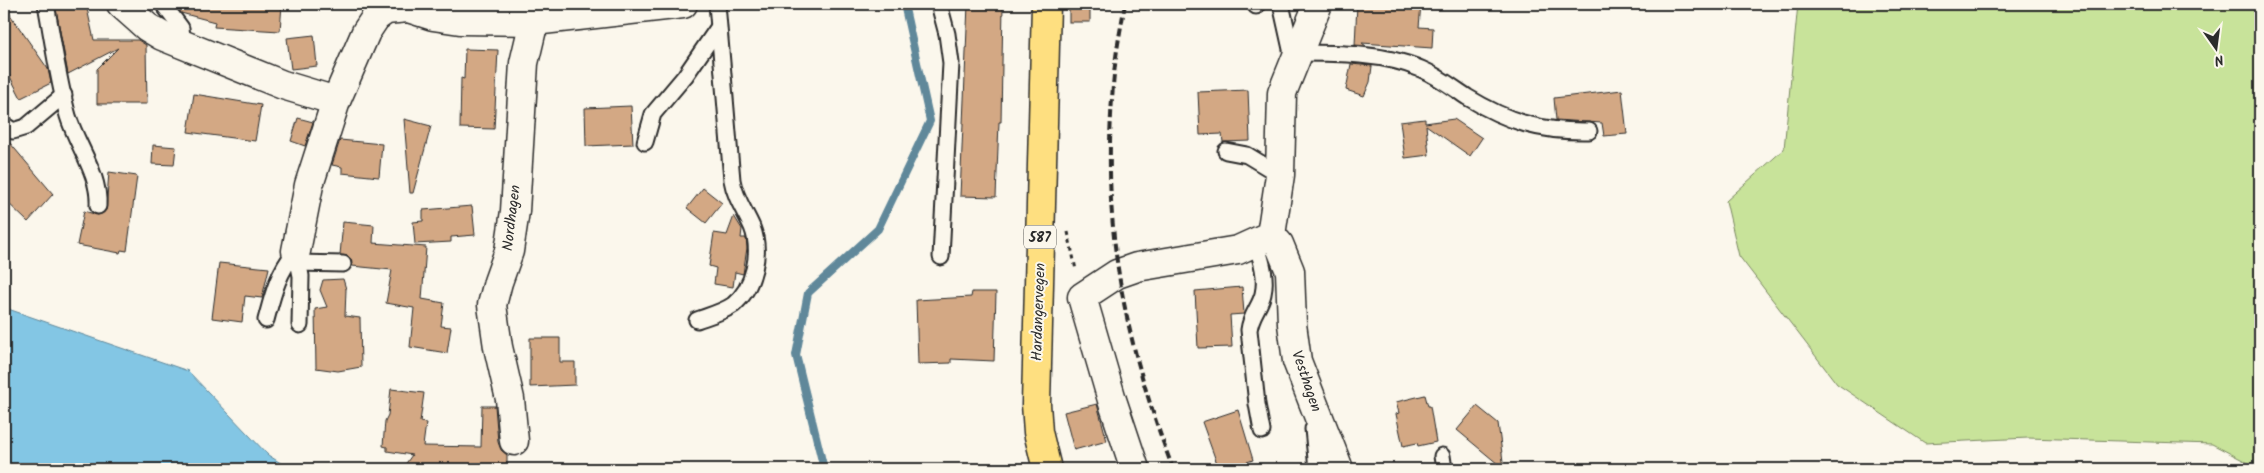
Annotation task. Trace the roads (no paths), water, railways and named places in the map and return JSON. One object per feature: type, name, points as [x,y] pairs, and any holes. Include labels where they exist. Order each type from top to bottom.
[{"type":"main road","name":"Hardangervegen","points":[[1046,4],[1036,404],[1038,432],[1047,469]]},
{"type":"street","points":[[121,4],[146,27],[182,45],[284,84],[336,100]]},
{"type":"street","points":[[297,257],[309,185],[336,100],[366,32],[376,17],[386,10],[408,8],[433,16],[460,20],[534,21],[683,4]]},
{"type":"street","points":[[1135,469],[1112,400],[1082,297],[1117,274],[1137,267],[1238,250],[1264,239],[1280,174],[1280,108],[1282,93],[1318,4]]},
{"type":"street","name":"Nordhagen","points":[[514,441],[510,399],[498,347],[492,304],[509,251],[515,211],[523,73],[534,21]]},
{"type":"street","name":"Vesthagen","points":[[1264,239],[1279,244],[1290,271],[1294,347],[1305,385],[1339,469]]},
{"type":"lane","points":[[46,4],[68,117],[94,177],[98,206]]},
{"type":"lane","points":[[164,4],[181,28],[182,45]]},
{"type":"lane","points":[[697,320],[731,306],[742,296],[749,284],[755,262],[755,236],[734,193],[732,180],[717,4]]},
{"type":"lane","points":[[940,4],[947,34],[950,63],[941,257]]},
{"type":"lane","points":[[1281,4],[1295,57],[1332,53],[1388,60],[1420,69],[1443,80],[1497,114],[1521,124],[1549,130],[1589,131]]},
{"type":"lane","points":[[645,142],[653,114],[685,76],[718,28]]},
{"type":"lane","points":[[4,125],[13,131],[19,131],[64,95]]},
{"type":"lane","points":[[1226,151],[1247,155],[1280,174]]},
{"type":"lane","points":[[1262,431],[1256,404],[1249,330],[1250,319],[1263,293],[1264,239]]},
{"type":"lane","points":[[266,320],[276,281],[284,264],[297,257],[343,264]]},
{"type":"lane","points":[[297,257],[301,276],[300,325]]},
{"type":"lane","points":[[1314,405],[1310,416],[1317,469]]},
{"type":"water","points":[[4,304],[11,310],[188,371],[268,455],[290,469],[4,469]]},
{"type":"water","points":[[927,466],[931,469],[863,469]]},
{"type":"waterway","points":[[824,469],[796,355],[808,293],[878,229],[930,121],[904,4]]},
{"type":"railway","points":[[1125,4],[1115,66],[1110,128],[1110,179],[1113,228],[1119,276],[1128,323],[1140,371],[1173,469]]}]
